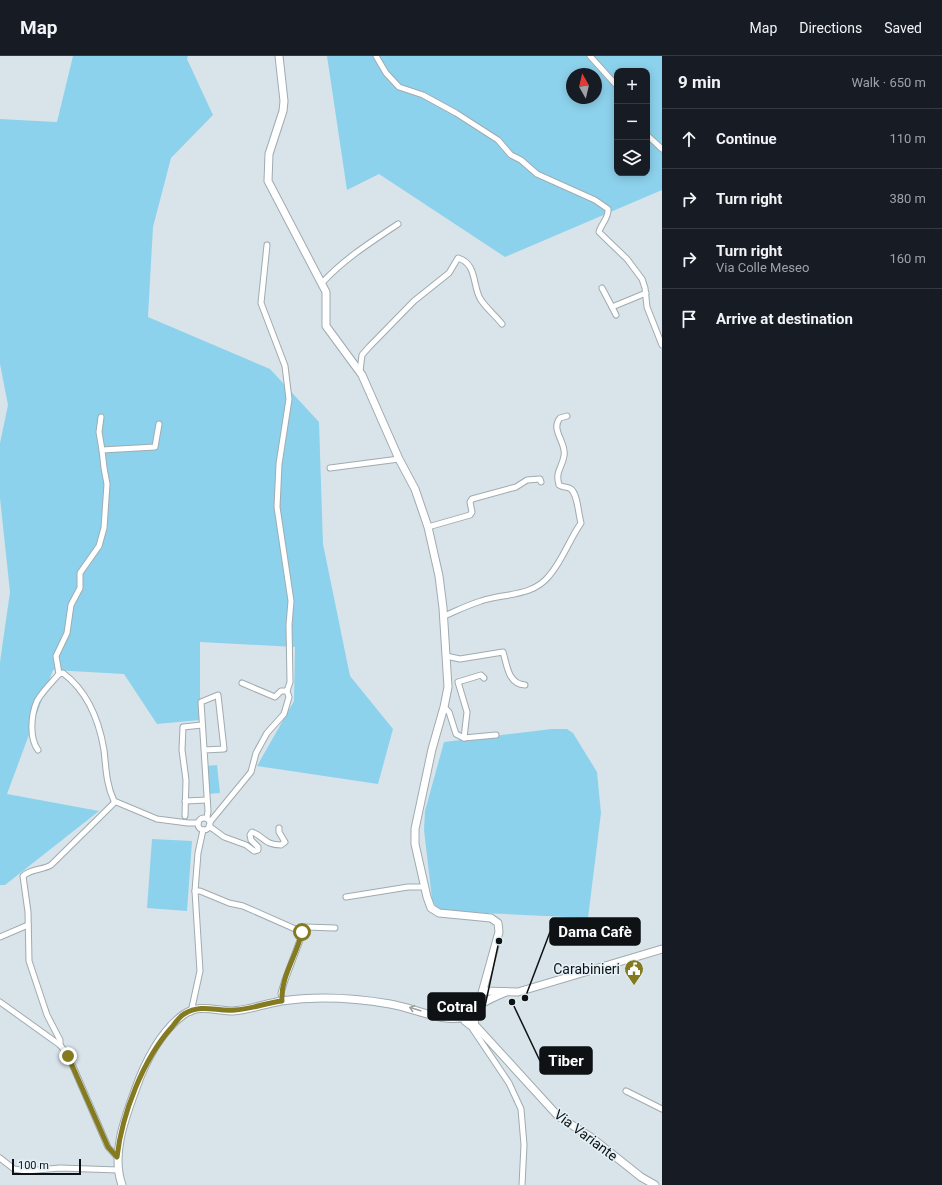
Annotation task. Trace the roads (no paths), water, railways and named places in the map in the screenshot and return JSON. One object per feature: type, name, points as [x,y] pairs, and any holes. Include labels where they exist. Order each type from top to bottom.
[{"type":"main road","points":[[122,1185],[118,1170],[117,1157],[133,1095],[148,1060],[164,1036],[184,1014],[208,1008],[233,1011],[282,1001],[331,999],[388,1004],[411,1008],[447,1019],[470,1021],[478,1006],[486,982],[499,932],[497,921],[482,916],[436,912],[430,905],[425,887],[416,844],[416,821],[448,687],[444,616],[439,576],[428,527],[417,493],[399,459],[360,371],[326,326],[327,296],[322,283],[268,181],[270,154],[283,111],[284,101],[279,56]]},
{"type":"main road","points":[[483,991],[495,993],[518,992],[662,949]]},
{"type":"main road","points":[[486,982],[495,993]]},
{"type":"main road","points":[[478,1006],[495,993]]},
{"type":"main road","name":"Via Variante","points":[[470,1021],[558,1116],[592,1138],[655,1185]]},
{"type":"street","points":[[376,56],[386,73],[399,86],[423,95],[456,113],[498,140],[511,155],[521,160],[537,174],[595,200],[608,208],[607,217],[600,227],[600,232],[627,259],[642,279],[646,293],[647,307],[662,345]]},
{"type":"street","points":[[590,56],[614,83]]},
{"type":"street","points":[[650,138],[662,149]]},
{"type":"street","points":[[322,283],[354,254],[398,224]]},
{"type":"street","points":[[191,1012],[200,972],[195,891],[198,852],[203,830],[251,772],[256,753],[267,733],[284,714],[290,697],[287,691],[290,682],[289,625],[291,601],[277,507],[279,464],[289,398],[285,366],[262,303],[267,245]]},
{"type":"street","points":[[360,371],[362,356],[369,347],[414,301],[449,273],[458,258],[463,260],[473,271],[481,300],[502,324]]},
{"type":"street","points":[[602,288],[616,315]]},
{"type":"street","points":[[612,307],[646,293]]},
{"type":"street","points":[[444,616],[482,600],[524,593],[537,587],[550,576],[566,550],[581,523],[577,509],[577,498],[572,490],[559,485],[557,477],[565,451],[564,445],[558,437],[557,423],[560,418],[567,416]]},
{"type":"street","points":[[38,750],[33,743],[32,732],[35,708],[38,700],[59,674],[56,656],[67,632],[71,605],[80,588],[80,573],[99,546],[104,528],[108,484],[104,468],[99,432],[102,417]]},
{"type":"street","points":[[102,450],[155,447],[159,424]]},
{"type":"street","points":[[330,468],[399,459]]},
{"type":"street","points":[[428,527],[470,515],[472,512],[470,502],[472,499],[516,487],[527,480],[540,479],[541,482]]},
{"type":"street","points":[[446,656],[460,659],[503,652],[511,678],[518,684],[525,685]]},
{"type":"street","points":[[59,674],[63,673],[76,682],[94,714],[101,737],[109,791],[115,802],[157,819],[188,823],[198,822],[202,818],[209,822],[224,837],[254,851],[258,850],[258,847],[251,840],[250,835],[252,832],[257,834],[264,842],[281,845],[285,842],[279,832],[279,828]]},
{"type":"street","points":[[464,738],[467,712],[458,682],[481,675],[484,678]]},
{"type":"street","points":[[242,683],[276,697],[281,691],[287,691]]},
{"type":"street","points":[[204,750],[224,749],[218,694],[201,702],[207,800],[209,822]]},
{"type":"street","points":[[444,707],[449,712],[456,734],[464,738],[496,735]]},
{"type":"street","points":[[185,816],[186,780],[182,750],[183,727],[202,725]]},
{"type":"street","points":[[185,801],[207,800]]},
{"type":"street","points":[[60,1045],[60,1040],[47,1015],[29,961],[28,925],[23,876],[27,872],[43,870],[51,865],[115,802]]},
{"type":"street","points":[[198,822],[199,827],[203,830]]},
{"type":"street","points":[[346,898],[408,887],[425,887]]},
{"type":"street","points":[[195,891],[200,891],[229,904],[243,906],[302,932]]},
{"type":"street","points":[[0,937],[28,925]]},
{"type":"street","points":[[282,1001],[281,993],[302,932],[308,926],[335,928]]},
{"type":"street","points":[[0,1002],[60,1045],[76,1071],[91,1112],[108,1147],[117,1157]]},
{"type":"street","points":[[470,1021],[510,1083],[521,1109],[524,1145],[522,1185]]},
{"type":"street","points":[[626,1091],[662,1109]]},
{"type":"street","points":[[0,1158],[14,1169],[26,1171],[67,1168],[118,1170]]},
{"type":"place","name":"Cotral","points":[[499,941]]},
{"type":"place","name":"Carabinieri","points":[[634,986]]},
{"type":"place","name":"Dama Cafè","points":[[525,998]]},
{"type":"place","name":"Tiber","points":[[512,1002]]}]
